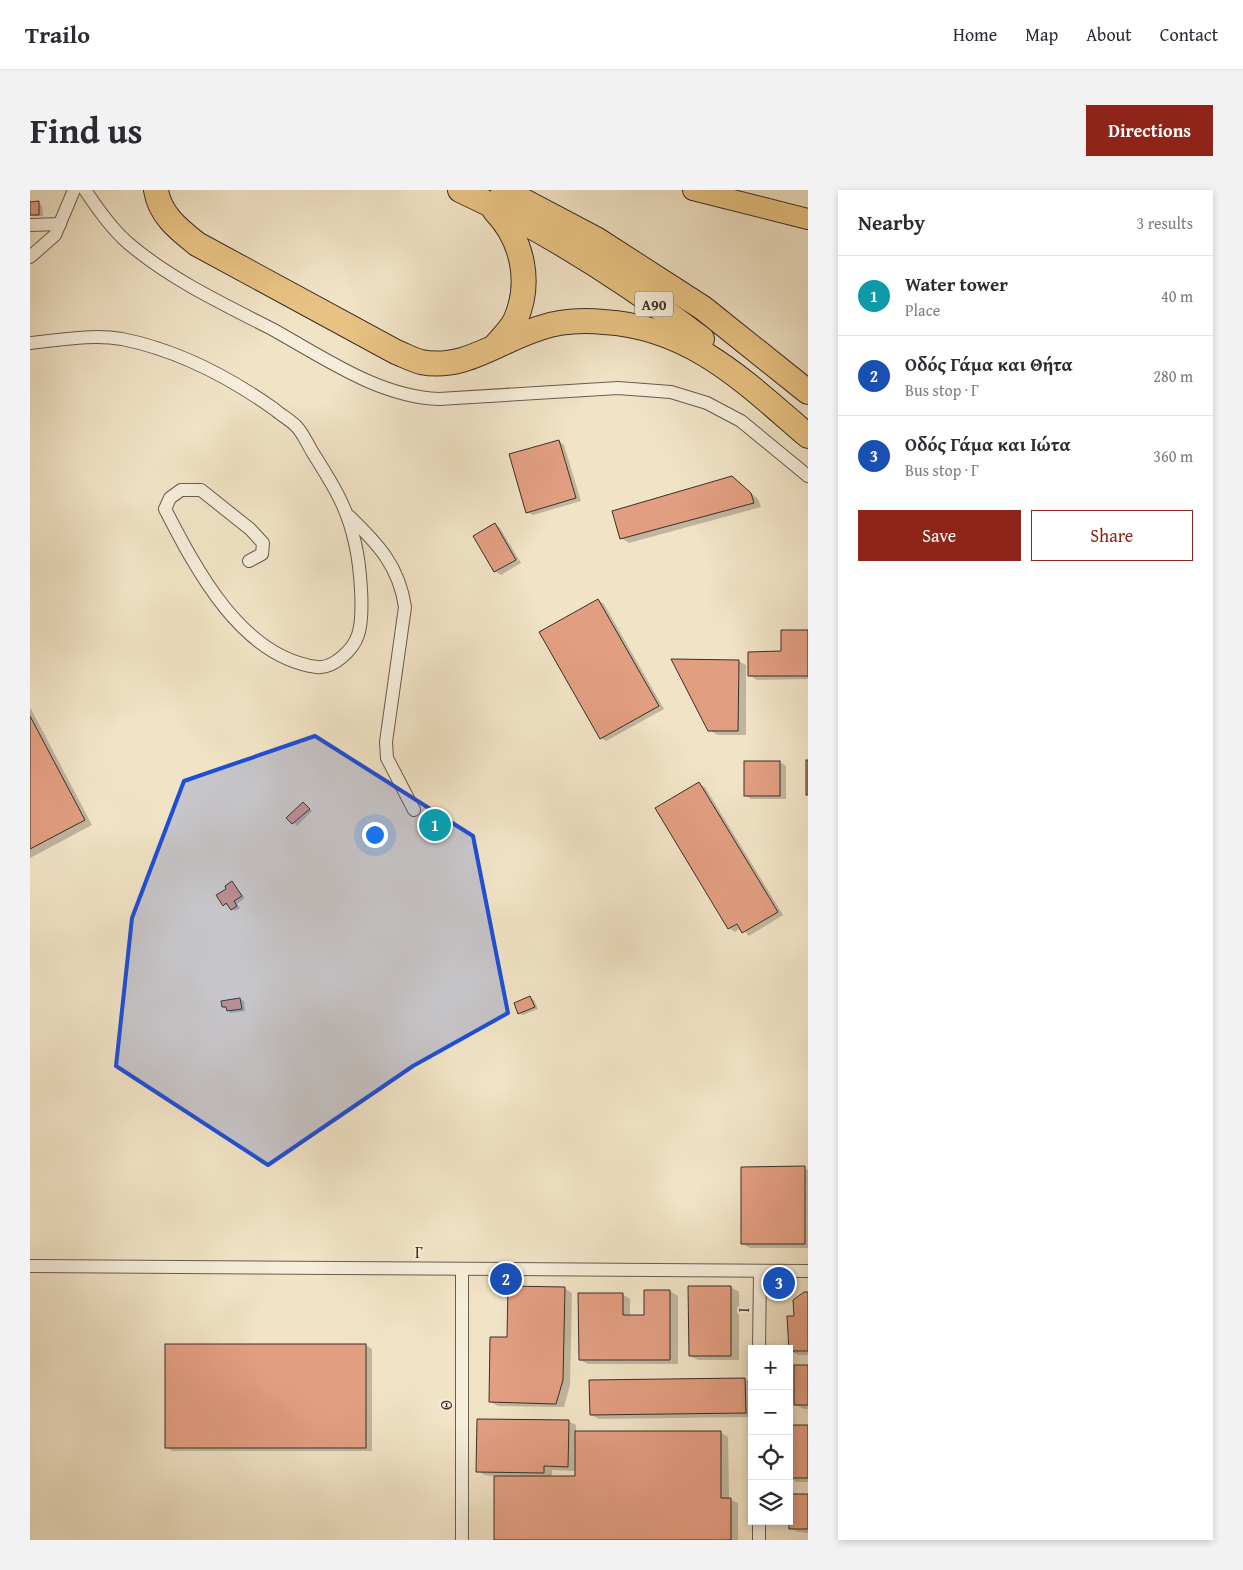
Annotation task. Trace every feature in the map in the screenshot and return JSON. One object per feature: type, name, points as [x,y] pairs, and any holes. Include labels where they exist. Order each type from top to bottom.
[{"type":"highway","points":[[156,190],[158,201],[173,225],[197,244],[396,352],[421,362],[446,364],[473,357],[540,327],[578,320],[620,323],[663,332],[698,349],[725,368],[808,436]]},
{"type":"highway","name":"Α90","points":[[460,190],[495,196],[596,239],[703,308],[808,392]]},
{"type":"highway","points":[[529,190],[596,239]]},
{"type":"highway","points":[[495,196],[521,253],[524,278],[522,301],[514,323],[496,346]]},
{"type":"highway","name":"Α90","points":[[495,196],[557,242],[622,282],[719,352],[808,425]]},
{"type":"main road","points":[[693,190],[808,219]]},
{"type":"street","points":[[30,257],[54,235],[74,190]]},
{"type":"street","points":[[85,190],[107,220],[128,243],[167,270],[209,296],[379,385],[410,395],[433,398],[618,388],[671,392],[707,403],[741,421],[808,476]]},
{"type":"street","points":[[30,224],[60,224]]},
{"type":"street","points":[[30,342],[90,338],[121,339],[173,354],[243,387],[296,426],[336,490],[349,516],[358,558],[361,597],[358,635],[340,660],[326,668],[303,665],[257,642],[196,568],[165,508],[170,498],[182,490],[201,490],[250,529],[263,543],[262,554],[249,561]]},
{"type":"street","points":[[349,516],[378,543],[394,569],[403,590],[405,607],[386,742],[387,758],[414,810]]},
{"type":"street","name":"Γ","points":[[30,1266],[808,1271]]},
{"type":"street","name":"Θ","points":[[462,1269],[462,1540]]},
{"type":"street","name":"Ι","points":[[759,1345],[760,1272]]},
{"type":"street","points":[[759,1525],[759,1540]]},
{"type":"highlighted area","points":[[315,736],[473,836],[508,1013],[413,1066],[268,1165],[116,1066],[132,918],[184,781]]},
{"type":"building","points":[[39,201],[39,215],[30,215],[30,202]]},
{"type":"building","points":[[559,440],[576,498],[526,513],[509,454]]},
{"type":"building","points":[[732,476],[751,493],[754,503],[620,539],[612,511]]},
{"type":"building","points":[[495,523],[516,560],[494,572],[473,536]]},
{"type":"building","points":[[598,599],[659,706],[600,739],[539,632]]},
{"type":"building","points":[[781,630],[808,630],[808,676],[748,676],[748,652],[781,651]]},
{"type":"building","points":[[671,659],[739,660],[738,731],[708,731]]},
{"type":"building","points":[[30,716],[85,820],[30,849]]},
{"type":"building","points":[[806,760],[808,760],[808,795],[806,795]]},
{"type":"building","points":[[744,761],[780,761],[780,796],[744,796]]},
{"type":"building","points":[[699,782],[778,912],[742,933],[737,924],[728,929],[655,808]]},
{"type":"building","points":[[303,802],[310,809],[292,824],[286,818]]},
{"type":"building","points":[[441,811],[450,827],[429,839],[420,822]]},
{"type":"building","points":[[232,881],[242,896],[234,901],[237,906],[231,910],[226,903],[223,906],[216,895],[226,889],[225,886]]},
{"type":"building","points":[[530,996],[535,1007],[518,1014],[514,1003]]},
{"type":"building","points":[[240,998],[242,1009],[227,1011],[226,1007],[222,1007],[221,1001]]},
{"type":"building","points":[[805,1166],[805,1244],[741,1244],[741,1167]]},
{"type":"building","points":[[508,1286],[565,1287],[563,1380],[556,1404],[489,1402],[490,1337],[507,1337]]},
{"type":"building","points":[[688,1286],[731,1286],[731,1356],[689,1356]]},
{"type":"building","points":[[644,1290],[670,1290],[670,1360],[579,1360],[578,1293],[623,1293],[623,1315],[644,1315]]},
{"type":"building","points":[[804,1292],[808,1292],[808,1351],[793,1351],[793,1345],[789,1345],[787,1316],[794,1316],[793,1300]]},
{"type":"building","points":[[165,1344],[366,1344],[366,1448],[165,1448]]},
{"type":"building","points":[[794,1365],[808,1365],[808,1405],[794,1405]]},
{"type":"building","points":[[745,1378],[746,1413],[590,1415],[589,1380]]},
{"type":"building","points":[[477,1419],[569,1420],[568,1467],[544,1466],[544,1473],[476,1472]]},
{"type":"building","points":[[793,1425],[808,1425],[808,1478],[793,1478]]},
{"type":"building","points":[[575,1431],[721,1431],[721,1498],[731,1498],[731,1540],[494,1540],[494,1476],[575,1476]]},
{"type":"building","points":[[793,1494],[808,1494],[808,1529],[789,1529],[789,1525],[793,1525]]},
{"type":"place","name":"Water tower","points":[[435,825]]},
{"type":"place","name":"Οδός Γάμα και Θήτα","points":[[506,1279]]},
{"type":"place","name":"Οδός Γάμα και Ιώτα","points":[[779,1283]]}]
